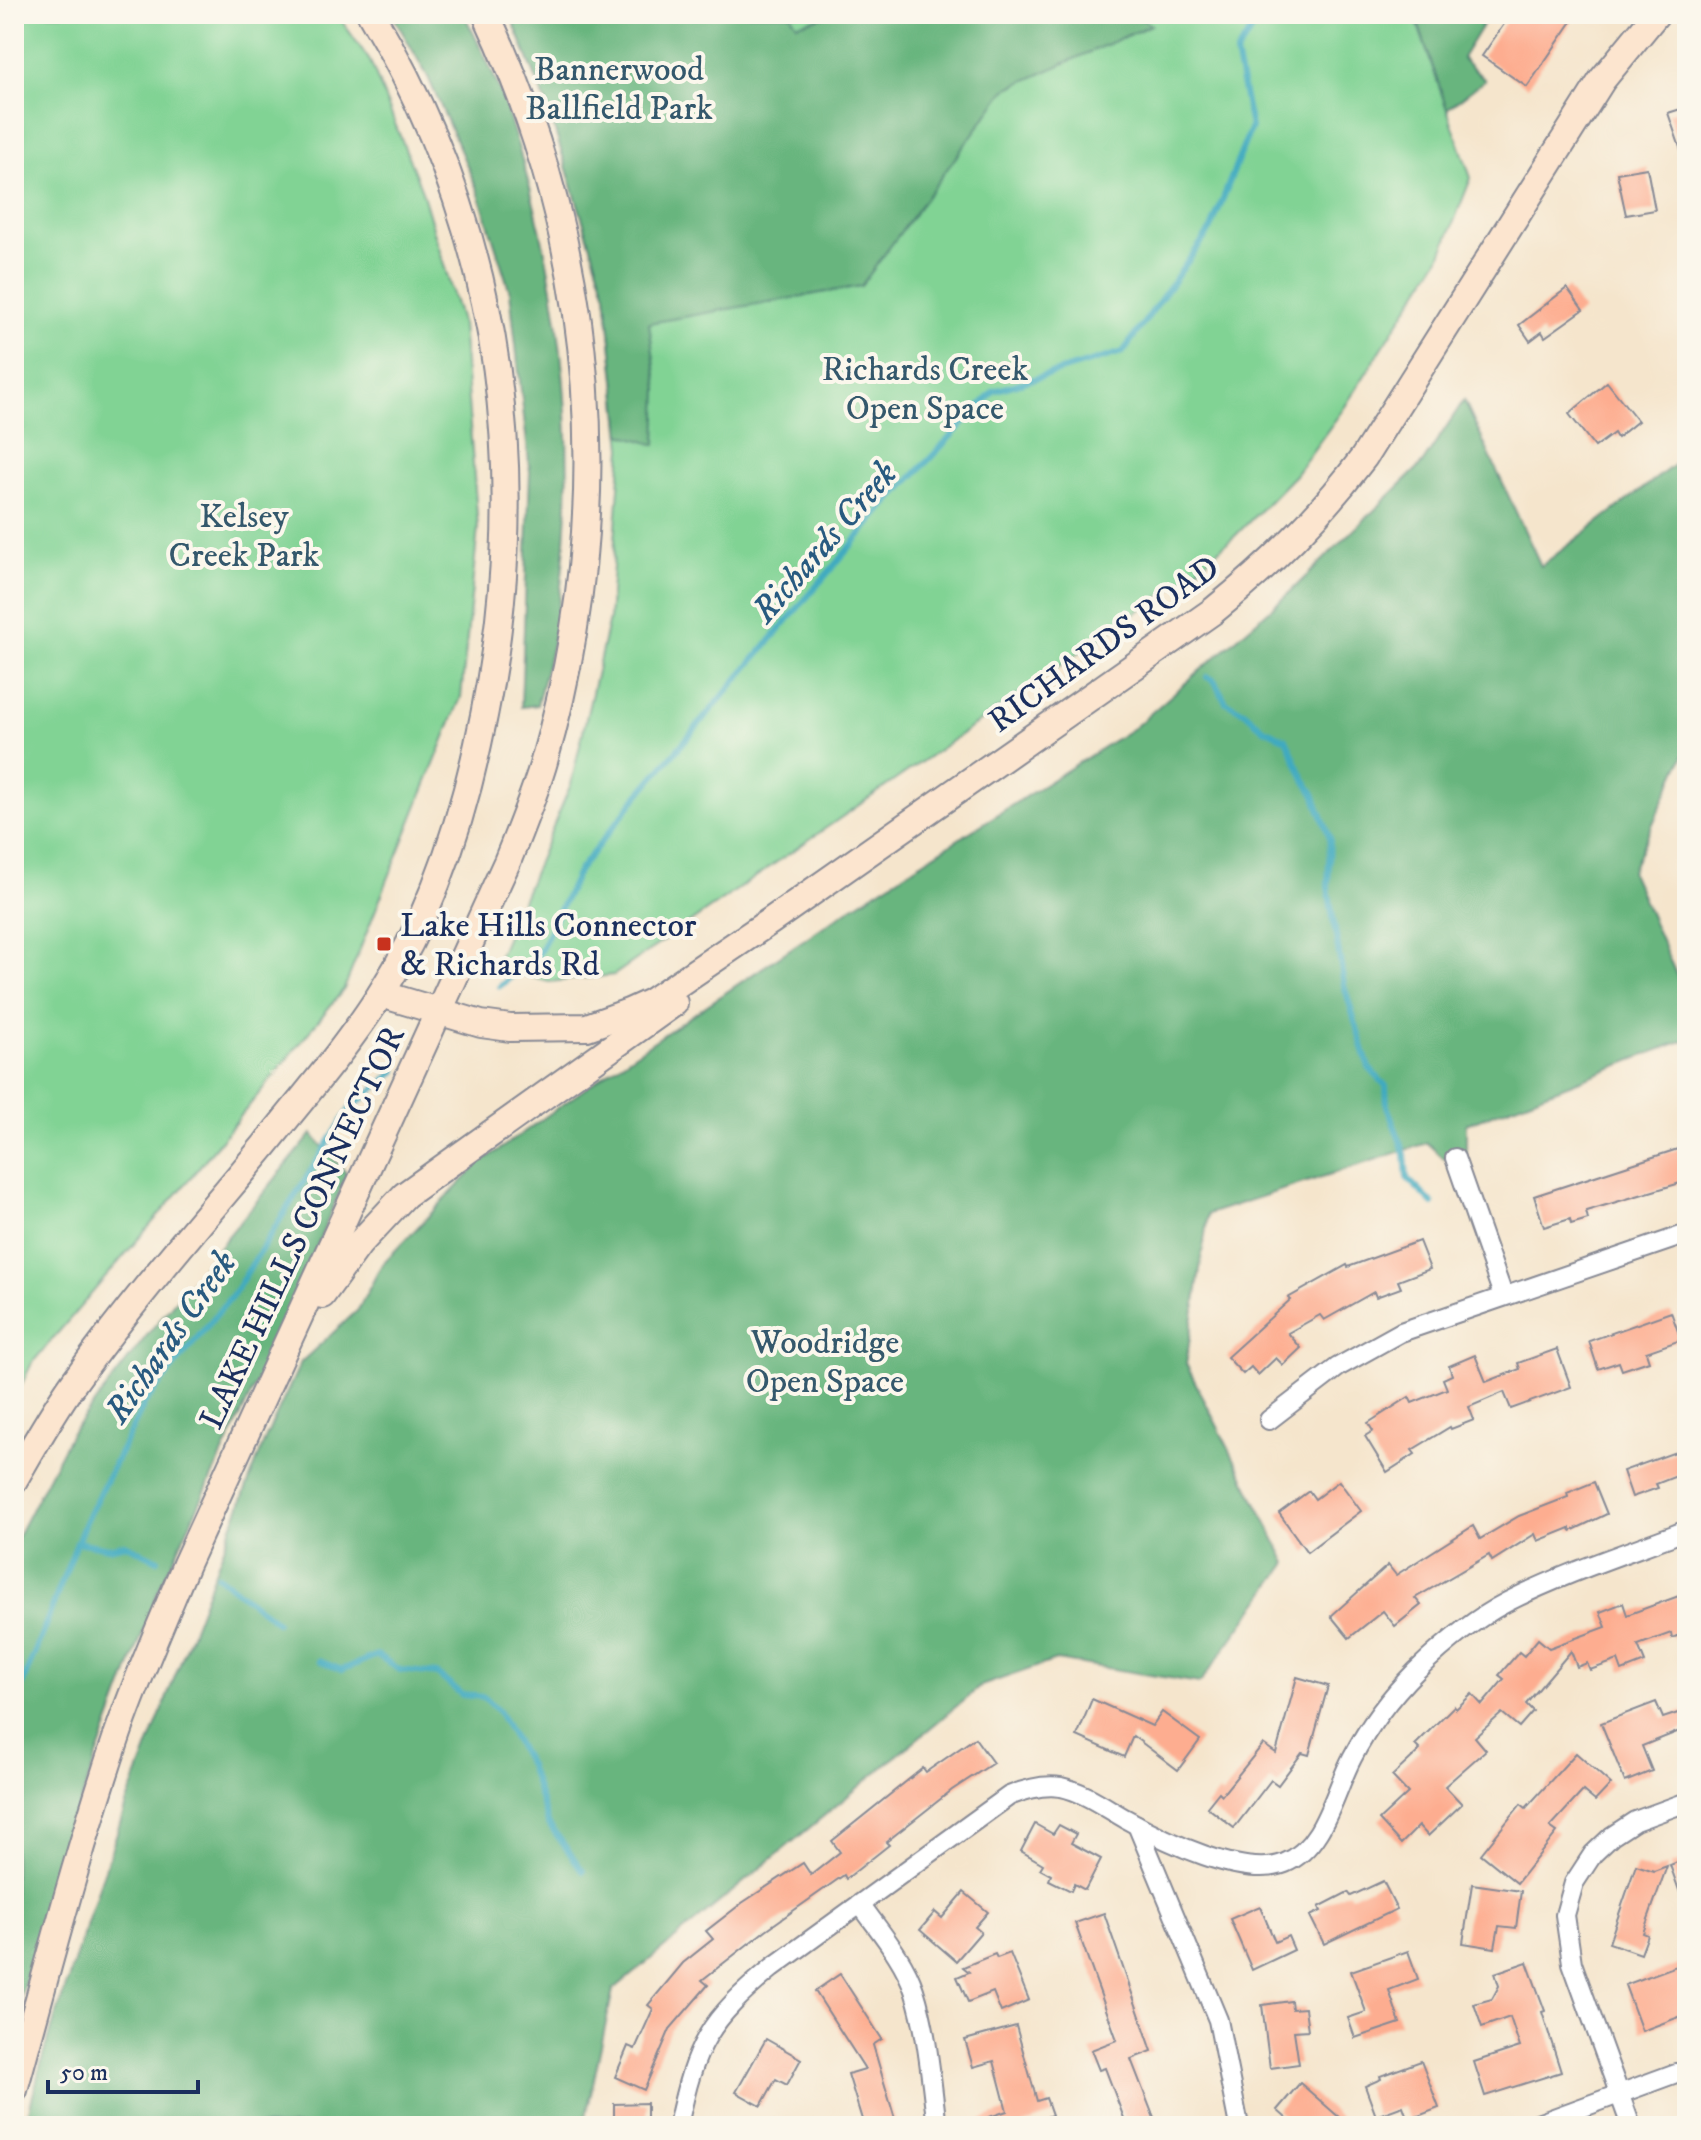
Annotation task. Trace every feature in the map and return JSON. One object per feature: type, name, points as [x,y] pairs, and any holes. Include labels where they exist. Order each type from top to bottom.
[{"type":"main road","name":"LAKE HILLS CONNECTOR","points":[[14,1480],[72,1385],[322,1076],[381,994],[440,876],[467,791],[496,652],[505,552],[504,421],[498,364],[484,290],[467,230],[424,120],[371,14]]},
{"type":"main road","name":"LAKE HILLS CONNECTOR","points":[[14,2090],[118,1733],[186,1564],[507,862],[542,768],[557,713],[573,632],[589,492],[586,382],[565,241],[529,115],[486,14]]},
{"type":"main road","name":"RICHARDS ROAD","points":[[381,994],[481,1024],[510,1028],[587,1027],[629,1012],[651,1002],[772,920],[1167,645],[1267,567],[1336,494],[1381,434],[1602,80],[1656,14]]},
{"type":"main road","points":[[287,1344],[359,1244],[405,1195],[659,1015],[772,920]]},
{"type":"street","points":[[1455,1158],[1503,1295]]},
{"type":"street","points":[[1269,1420],[1309,1388],[1372,1346],[1401,1332],[1687,1234]]},
{"type":"street","points":[[678,2126],[688,2079],[711,2026],[742,1993],[985,1810],[1027,1789],[1060,1787],[1077,1791],[1137,1825],[1216,1860],[1247,1868],[1285,1863],[1315,1839],[1352,1757],[1384,1709],[1415,1672],[1461,1633],[1518,1597],[1687,1530]]},
{"type":"street","points":[[1631,2126],[1572,1963],[1565,1915],[1574,1883],[1593,1854],[1612,1836],[1635,1821],[1687,1802]]},
{"type":"street","points":[[1137,1825],[1218,2020],[1239,2126]]},
{"type":"street","points":[[861,1905],[899,1958],[914,1988],[923,2026],[937,2126]]},
{"type":"street","points":[[1532,2126],[1687,2069]]},
{"type":"green space","name":"Kelsey Creek Park","points":[[14,14],[337,14],[370,61],[422,191],[462,325],[478,528],[461,697],[344,989],[182,1188],[32,1363],[14,1400]]},
{"type":"green space","points":[[392,14],[464,14],[502,97],[539,223],[561,353],[568,484],[557,616],[537,705],[521,707],[530,472],[510,292],[478,191],[428,77]]},
{"type":"green space","name":"Richards Creek Open Space","points":[[510,14],[1414,14],[1471,178],[1440,257],[1344,408],[1295,475],[1236,535],[1185,579],[614,975],[549,982],[494,967],[571,784],[609,619],[622,448],[606,294],[546,102]]},
{"type":"green space","name":"Bannerwood Ballfield Park","points":[[510,14],[790,14],[797,24],[833,14],[1134,14],[1151,25],[1006,89],[861,286],[649,323],[658,389],[656,445],[621,434],[606,294],[546,102]]},
{"type":"green space","points":[[1415,14],[1489,14],[1462,58],[1485,80],[1447,109]]},
{"type":"green space","name":"Woodridge Open Space","points":[[1464,400],[1541,566],[1687,455],[1687,748],[1631,872],[1687,999],[1687,1039],[1466,1124],[1466,1154],[1444,1159],[1427,1143],[1208,1214],[1186,1364],[1287,1563],[1200,1683],[1056,1660],[981,1686],[613,1990],[584,2126],[25,2126],[43,2056],[127,1802],[266,1437],[301,1362],[358,1310],[382,1264],[479,1164],[852,907],[1135,727],[1289,593],[1422,464]]},
{"type":"green space","points":[[312,1134],[347,1174],[288,1315],[157,1594],[63,1849],[14,2020],[14,1543],[70,1435],[151,1330]]},
{"type":"building","points":[[1511,14],[1577,14],[1527,87],[1482,56]]},
{"type":"building","points":[[1687,107],[1687,159],[1684,159],[1668,113]]},
{"type":"building","points":[[1647,168],[1655,210],[1626,215],[1617,173]]},
{"type":"building","points":[[1567,288],[1583,310],[1545,337],[1542,332],[1530,341],[1519,325]]},
{"type":"building","points":[[1607,382],[1638,421],[1617,438],[1614,433],[1595,447],[1569,414]]},
{"type":"building","points":[[1687,1146],[1687,1181],[1586,1211],[1588,1219],[1571,1224],[1570,1219],[1544,1227],[1534,1196]]},
{"type":"building","points":[[1419,1241],[1430,1269],[1398,1281],[1401,1288],[1376,1297],[1374,1292],[1324,1320],[1320,1315],[1288,1333],[1301,1348],[1283,1365],[1276,1358],[1258,1375],[1251,1367],[1243,1374],[1227,1357],[1290,1300],[1288,1298],[1347,1265]]},
{"type":"building","points":[[1671,1312],[1681,1340],[1646,1352],[1649,1361],[1622,1370],[1619,1362],[1598,1369],[1589,1341]]},
{"type":"building","points":[[1557,1349],[1571,1387],[1511,1409],[1504,1392],[1469,1407],[1474,1420],[1450,1427],[1412,1450],[1415,1454],[1387,1472],[1365,1436],[1373,1431],[1368,1423],[1409,1397],[1412,1403],[1447,1389],[1443,1379],[1452,1375],[1449,1366],[1475,1355],[1486,1382],[1520,1369],[1518,1363]]},
{"type":"building","points":[[1681,1450],[1687,1472],[1656,1484],[1658,1488],[1632,1497],[1623,1471]]},
{"type":"building","points":[[1339,1481],[1361,1511],[1307,1552],[1279,1513],[1309,1491],[1315,1499]]},
{"type":"building","points":[[1594,1482],[1607,1514],[1571,1531],[1570,1528],[1538,1541],[1535,1534],[1492,1561],[1489,1555],[1415,1598],[1421,1605],[1395,1626],[1383,1611],[1349,1638],[1331,1616],[1388,1565],[1396,1575],[1473,1526],[1480,1539],[1519,1516],[1568,1497],[1567,1493]]},
{"type":"building","points":[[1687,1593],[1687,1632],[1672,1638],[1671,1633],[1638,1645],[1645,1662],[1622,1671],[1618,1660],[1590,1670],[1587,1663],[1577,1667],[1571,1651],[1526,1704],[1533,1711],[1519,1727],[1502,1713],[1475,1737],[1486,1750],[1445,1786],[1462,1804],[1428,1836],[1419,1826],[1401,1844],[1379,1820],[1408,1793],[1392,1776],[1420,1750],[1415,1745],[1454,1706],[1456,1709],[1472,1694],[1482,1705],[1504,1679],[1499,1675],[1519,1652],[1524,1656],[1538,1639],[1549,1648],[1606,1627],[1600,1612],[1623,1603],[1627,1615]]},
{"type":"building","points":[[1297,1677],[1328,1686],[1309,1755],[1302,1753],[1278,1785],[1271,1780],[1234,1828],[1207,1807],[1219,1792],[1222,1795],[1263,1744],[1276,1753]]},
{"type":"building","points":[[1092,1699],[1152,1726],[1162,1712],[1200,1740],[1178,1770],[1133,1736],[1124,1757],[1077,1736]]},
{"type":"building","points":[[1656,1702],[1663,1718],[1687,1710],[1687,1728],[1642,1746],[1652,1771],[1625,1782],[1601,1723]]},
{"type":"building","points":[[975,1738],[993,1763],[952,1790],[886,1842],[889,1845],[846,1879],[844,1875],[702,1980],[708,1985],[670,2029],[644,2090],[615,2077],[628,2046],[635,2049],[653,2009],[648,2005],[683,1963],[713,1939],[706,1931],[803,1863],[811,1875],[840,1852],[832,1841],[923,1768],[926,1772]]},
{"type":"building","points":[[1576,1753],[1611,1784],[1595,1801],[1583,1791],[1550,1827],[1557,1832],[1517,1883],[1481,1854],[1521,1804],[1526,1808]]},
{"type":"building","points":[[1035,1824],[1053,1834],[1059,1825],[1076,1834],[1071,1843],[1101,1859],[1085,1890],[1074,1884],[1071,1891],[1049,1880],[1051,1875],[1040,1869],[1043,1864],[1021,1851]]},
{"type":"building","points":[[1687,1858],[1687,1906],[1685,1907],[1670,1865]]},
{"type":"building","points":[[1636,1865],[1654,1871],[1667,1866],[1643,1933],[1648,1935],[1641,1954],[1609,1943]]},
{"type":"building","points":[[1383,1881],[1397,1909],[1324,1944],[1310,1916],[1321,1911],[1319,1907],[1348,1892],[1351,1896]]},
{"type":"building","points":[[1472,1884],[1521,1891],[1516,1928],[1499,1926],[1495,1948],[1463,1943]]},
{"type":"building","points":[[964,1892],[988,1912],[975,1927],[981,1932],[956,1961],[920,1930],[935,1912],[942,1918]]},
{"type":"building","points":[[1260,1906],[1275,1942],[1288,1936],[1294,1950],[1252,1970],[1230,1919]]},
{"type":"building","points":[[1104,1913],[1152,2051],[1131,2059],[1157,2126],[1127,2126],[1105,2068],[1099,2070],[1091,2050],[1117,2040],[1075,1923]]},
{"type":"building","points":[[1408,1951],[1418,1979],[1389,1990],[1400,2023],[1355,2038],[1348,2018],[1366,2012],[1351,1971]]},
{"type":"building","points":[[1010,1953],[1029,2000],[1001,2012],[993,1992],[968,2002],[957,1977],[969,1972],[963,1967],[995,1954],[997,1958]]},
{"type":"building","points":[[1527,1962],[1545,2011],[1542,2012],[1561,2072],[1485,2096],[1474,2062],[1520,2047],[1510,2017],[1482,2027],[1474,2004],[1492,1999],[1499,1986],[1495,1973]]},
{"type":"building","points":[[1687,1962],[1687,2014],[1642,2031],[1625,1985]]},
{"type":"building","points":[[840,1974],[882,2039],[873,2045],[897,2126],[864,2126],[848,2074],[865,2069],[815,1991]]},
{"type":"building","points":[[1291,2001],[1292,2009],[1305,2008],[1308,2030],[1294,2031],[1299,2064],[1270,2068],[1262,2005]]},
{"type":"building","points":[[1016,2026],[1037,2101],[1046,2098],[1052,2115],[1020,2126],[972,2126],[972,2123],[1007,2111],[994,2061],[973,2067],[965,2040]]},
{"type":"building","points":[[766,2039],[801,2059],[787,2085],[776,2079],[761,2106],[736,2092]]},
{"type":"building","points":[[1421,2061],[1439,2108],[1408,2120],[1403,2106],[1376,2116],[1365,2086],[1381,2079],[1380,2076]]},
{"type":"building","points":[[1300,2083],[1349,2126],[1295,2126],[1277,2110]]},
{"type":"building","points":[[647,2103],[647,2126],[614,2126],[614,2104]]},
{"type":"waterway","name":"Richards Creek","points":[[500,986],[538,955],[579,870],[636,798],[884,507],[994,391],[1123,352],[1211,229],[1251,127],[1236,54],[1262,14]]},
{"type":"waterway","points":[[1207,677],[1214,680],[1226,702],[1264,729],[1286,739],[1314,794],[1330,838],[1328,887],[1344,985],[1369,1068],[1386,1086],[1387,1106],[1405,1154],[1407,1178],[1433,1204]]},
{"type":"waterway","name":"Richards Creek","points":[[14,1706],[85,1522],[146,1401],[234,1293],[349,1110],[396,1071]]},
{"type":"waterway","points":[[77,1542],[109,1548],[125,1544],[158,1560]]},
{"type":"waterway","points":[[218,1576],[277,1622]]},
{"type":"waterway","points":[[319,1661],[342,1670],[377,1655],[400,1670],[437,1674],[462,1695],[484,1697],[498,1711],[529,1765],[548,1823],[583,1871]]},
{"type":"place","name":"Lake Hills Connector & Richards Rd","points":[[384,944]]}]
